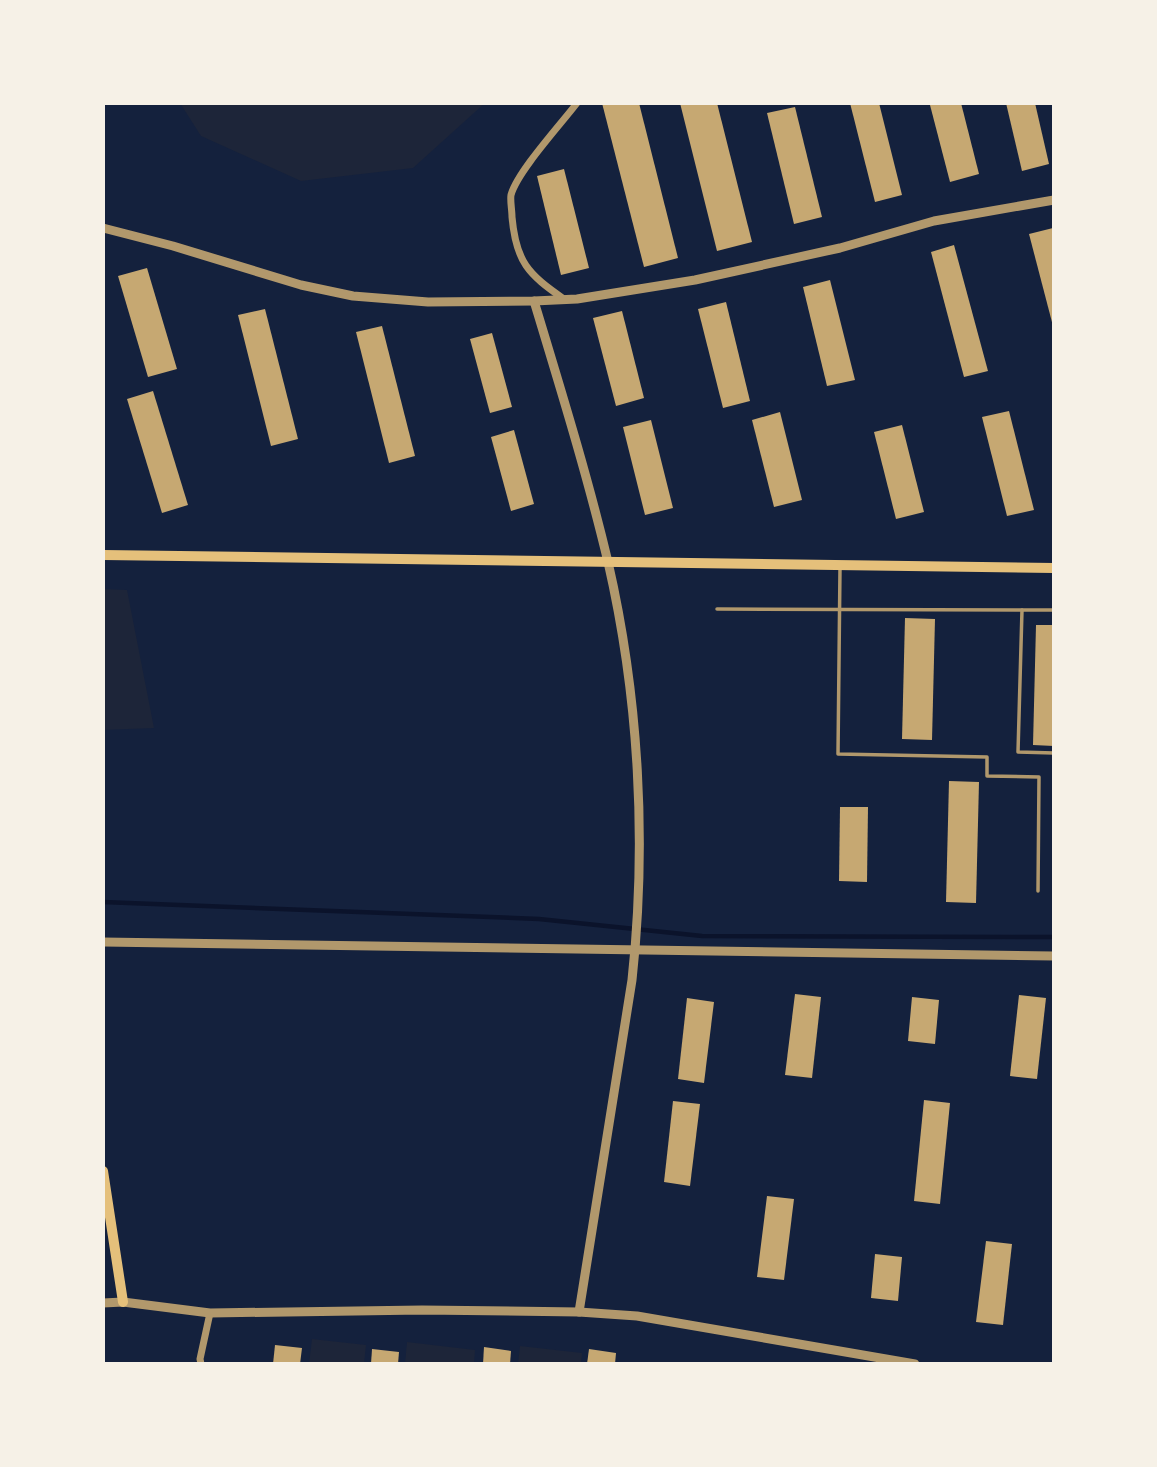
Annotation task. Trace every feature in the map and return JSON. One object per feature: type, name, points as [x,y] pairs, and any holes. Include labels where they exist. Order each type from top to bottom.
[{"type":"main road","points":[[103,555],[1054,568]]},
{"type":"main road","points":[[103,1171],[123,1302]]},
{"type":"street","points":[[564,300],[535,279],[521,261],[513,228],[511,196],[526,168],[577,103]]},
{"type":"street","points":[[103,228],[302,285],[353,296],[428,302],[534,301],[564,300],[695,280],[840,248],[934,220],[1054,200]]},
{"type":"street","points":[[534,301],[607,560],[631,696],[639,834],[635,950],[607,1145],[579,1312]]},
{"type":"street","points":[[103,942],[1054,956]]},
{"type":"street","points":[[103,1303],[123,1302],[210,1313],[422,1310],[579,1312],[637,1316],[915,1364]]},
{"type":"street","points":[[201,1364],[210,1313]]},
{"type":"lane","points":[[841,566],[838,754],[987,757],[986,776],[1039,777],[1038,891]]},
{"type":"lane","points":[[717,609],[1054,610]]},
{"type":"lane","points":[[1022,610],[1018,752],[1054,753]]},
{"type":"shaded area","points":[[180,103],[485,103],[413,168],[301,181],[201,136]]},
{"type":"shaded area","points":[[103,589],[127,590],[154,728],[103,730]]},
{"type":"shaded area","points":[[312,1339],[366,1345],[364,1364],[309,1364]]},
{"type":"shaded area","points":[[407,1342],[475,1350],[474,1364],[405,1364]]},
{"type":"shaded area","points":[[520,1346],[582,1353],[581,1364],[518,1364]]},
{"type":"building","points":[[602,103],[639,103],[678,258],[644,267]]},
{"type":"building","points":[[680,103],[717,103],[752,242],[717,251]]},
{"type":"building","points":[[850,103],[879,103],[902,195],[875,202]]},
{"type":"building","points":[[961,103],[979,174],[950,182],[930,105]]},
{"type":"building","points":[[1006,103],[1035,103],[1049,164],[1022,171]]},
{"type":"building","points":[[795,107],[822,217],[794,224],[767,113]]},
{"type":"building","points":[[564,169],[589,268],[561,275],[537,176]]},
{"type":"building","points":[[1053,228],[1054,231],[1053,326],[1029,234]]},
{"type":"building","points":[[954,245],[988,371],[964,377],[931,252]]},
{"type":"building","points":[[147,268],[177,369],[148,377],[118,276]]},
{"type":"building","points":[[830,280],[855,380],[827,386],[803,287]]},
{"type":"building","points":[[726,302],[750,401],[723,408],[698,309]]},
{"type":"building","points":[[265,309],[298,439],[271,446],[238,315]]},
{"type":"building","points":[[622,311],[644,398],[616,406],[593,318]]},
{"type":"building","points":[[382,326],[415,456],[389,463],[356,332]]},
{"type":"building","points":[[492,333],[512,407],[490,413],[470,339]]},
{"type":"building","points":[[153,391],[188,505],[162,513],[127,399]]},
{"type":"building","points":[[1009,411],[1034,510],[1007,516],[982,417]]},
{"type":"building","points":[[780,412],[802,500],[774,507],[752,420]]},
{"type":"building","points":[[651,420],[673,508],[645,515],[623,427]]},
{"type":"building","points":[[902,425],[924,512],[896,519],[874,432]]},
{"type":"building","points":[[514,430],[534,504],[511,511],[491,437]]},
{"type":"building","points":[[905,618],[935,619],[932,740],[902,739]]},
{"type":"building","points":[[1036,625],[1054,625],[1054,746],[1033,745]]},
{"type":"building","points":[[949,781],[979,782],[976,903],[946,902]]},
{"type":"building","points":[[840,807],[868,807],[867,882],[839,881]]},
{"type":"building","points":[[795,994],[821,997],[812,1078],[785,1075]]},
{"type":"building","points":[[1019,995],[1046,998],[1037,1079],[1010,1076]]},
{"type":"building","points":[[912,997],[939,1000],[935,1044],[908,1041]]},
{"type":"building","points":[[687,998],[714,1002],[704,1083],[678,1079]]},
{"type":"building","points":[[924,1100],[950,1103],[940,1204],[914,1201]]},
{"type":"building","points":[[673,1101],[700,1104],[690,1186],[664,1182]]},
{"type":"building","points":[[767,1196],[794,1199],[784,1280],[757,1277]]},
{"type":"building","points":[[986,1241],[1012,1244],[1003,1325],[976,1322]]},
{"type":"building","points":[[875,1254],[902,1257],[898,1301],[871,1298]]},
{"type":"building","points":[[275,1345],[302,1348],[300,1364],[273,1364]]},
{"type":"building","points":[[484,1347],[511,1351],[510,1364],[483,1364]]},
{"type":"building","points":[[372,1349],[399,1352],[398,1364],[371,1364]]},
{"type":"building","points":[[589,1349],[616,1353],[615,1364],[587,1364]]},
{"type":"waterway","points":[[103,902],[539,919],[702,936],[1054,937]]}]
